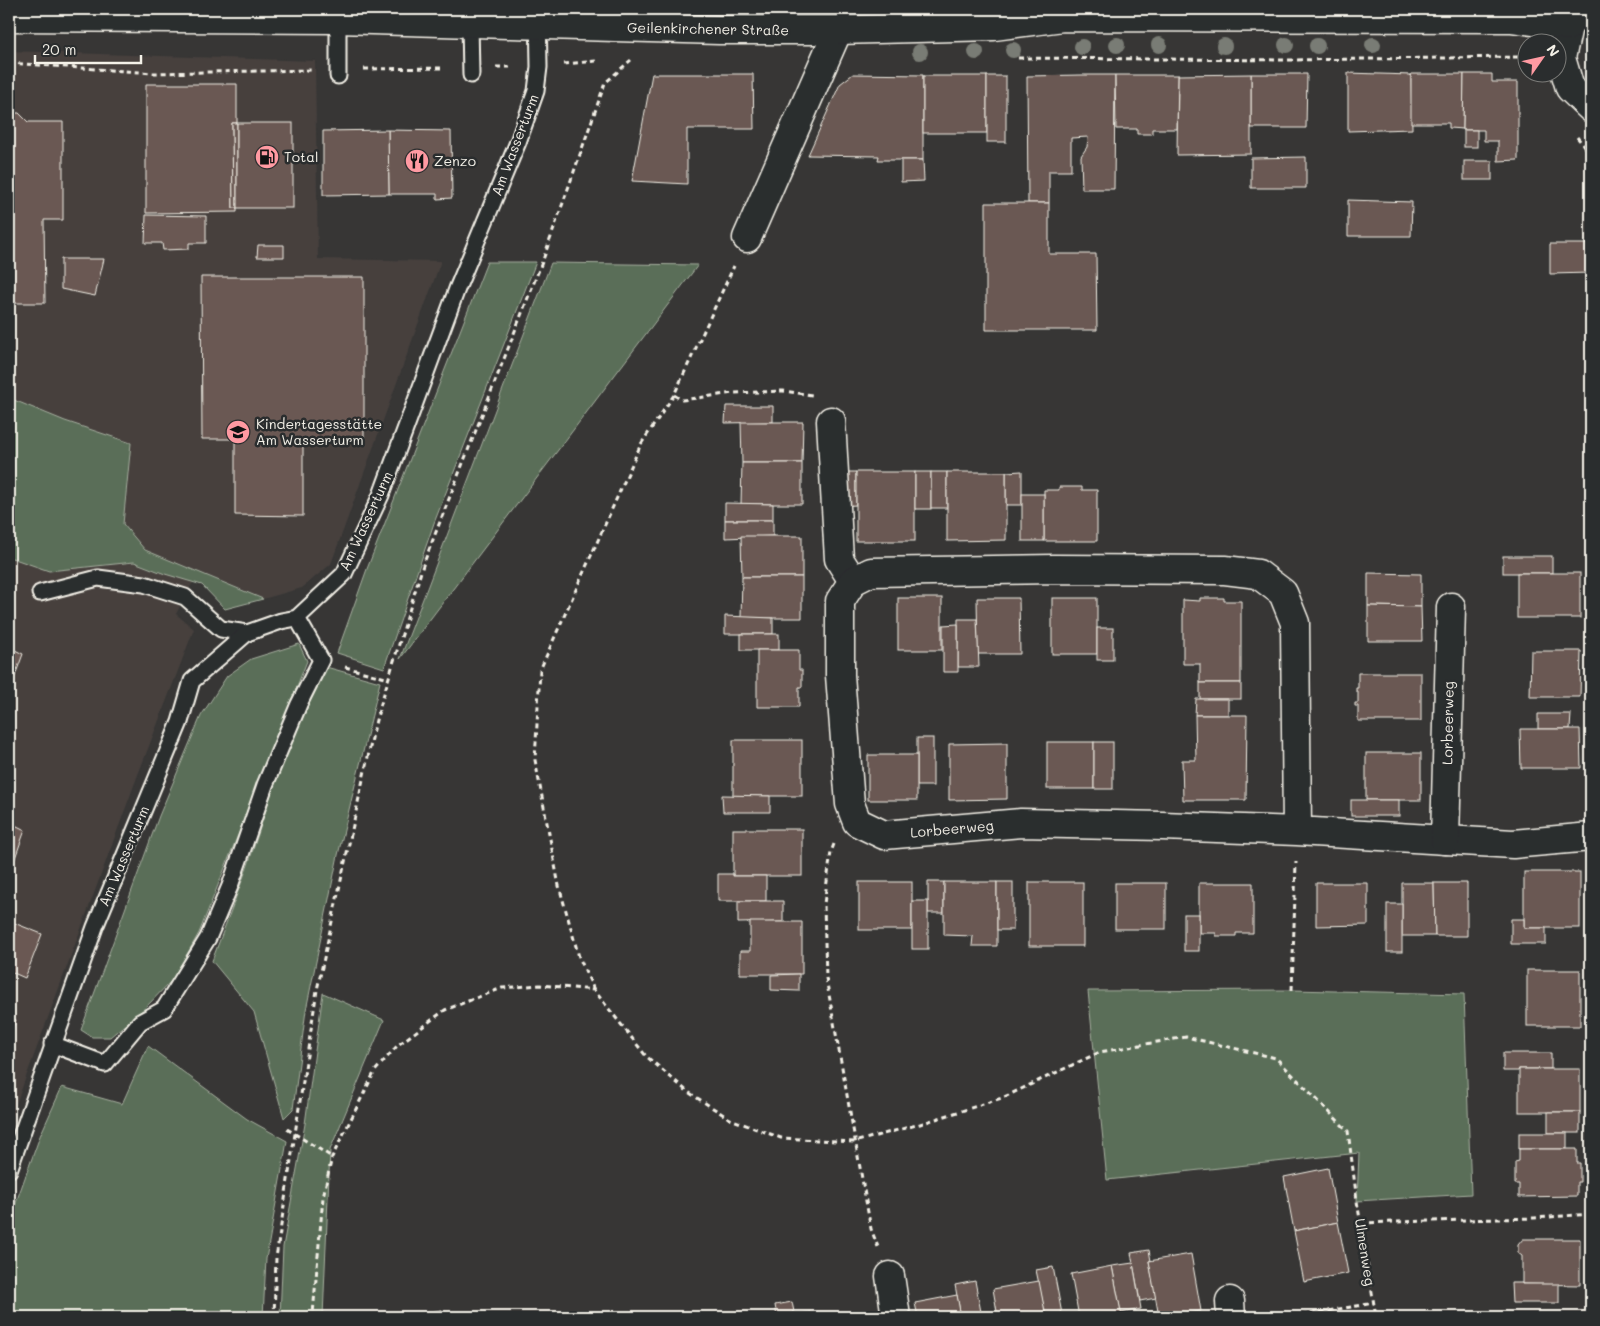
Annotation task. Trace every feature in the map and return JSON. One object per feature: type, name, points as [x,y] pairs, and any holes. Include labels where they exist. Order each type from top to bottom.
[{"type":"street","name":"Geilenkirchener Straße","points":[[9,17],[71,13],[470,23],[538,17],[719,30],[838,30],[994,17],[1204,13],[1575,18]]},
{"type":"street","points":[[1575,18],[1561,58],[1570,88],[1591,108]]},
{"type":"street","points":[[747,238],[838,30]]},
{"type":"street","points":[[830,421],[839,559],[853,581],[871,572],[1054,569],[1225,570],[1258,574],[1283,593],[1295,623],[1297,831]]},
{"type":"street","name":"Lorbeerweg","points":[[853,581],[840,601],[840,675],[850,804],[857,822],[884,835],[1021,823],[1297,831],[1514,844],[1591,836]]},
{"type":"street","name":"Lorbeerweg","points":[[1445,840],[1451,607]]},
{"type":"street","points":[[890,1276],[896,1317]]},
{"type":"lane","name":"Am Wasserturm","points":[[9,1170],[52,1044],[95,927],[180,722],[192,682],[247,633],[281,621],[297,618],[344,574],[381,495],[457,289],[518,142],[536,91],[539,66],[538,17]]},
{"type":"lane","points":[[338,19],[338,76]]},
{"type":"lane","points":[[470,23],[471,75]]},
{"type":"lane","points":[[40,593],[98,578],[144,584],[185,597],[221,629],[247,633]]},
{"type":"lane","points":[[52,1044],[106,1064],[140,1022],[164,1009],[208,938],[230,886],[265,785],[299,704],[321,660],[297,618]]},
{"type":"path","points":[[1013,58],[1291,60],[1518,57]]},
{"type":"path","points":[[274,1317],[276,1258],[317,990],[376,720],[423,565],[544,257],[605,83],[633,58]]},
{"type":"path","name":"Ulmenweg","points":[[747,238],[674,395],[641,444],[540,670],[535,760],[559,886],[578,957],[594,990],[646,1056],[688,1092],[730,1119],[782,1138],[854,1142],[920,1124],[1002,1098],[1100,1052],[1186,1037],[1276,1058],[1348,1131],[1357,1201],[1376,1317]]},
{"type":"path","points":[[674,395],[682,400],[734,393],[783,391],[812,395],[825,402],[830,421]]},
{"type":"path","points":[[321,660],[389,679]]},
{"type":"path","points":[[850,804],[832,852],[824,904],[826,978],[871,1229],[890,1276]]},
{"type":"path","points":[[1292,990],[1297,831]]},
{"type":"path","points":[[308,1317],[313,1314],[323,1197],[332,1157],[375,1071],[398,1045],[445,1010],[502,988],[540,985],[594,990]]},
{"type":"path","points":[[287,1129],[332,1157]]},
{"type":"path","points":[[1361,1223],[1534,1218],[1591,1214]]},
{"type":"path","name":"Ulmenweg","points":[[1293,1317],[1374,1303]]},
{"type":"shaded area","points":[[9,51],[315,61],[318,259],[441,261],[331,564],[302,588],[263,599],[145,550],[123,524],[131,443],[65,421],[9,398]]},
{"type":"shaded area","points":[[9,557],[49,571],[134,562],[193,582],[176,614],[194,629],[9,1123]]},
{"type":"green space","points":[[487,262],[536,262],[434,523],[384,668],[337,653],[367,569]]},
{"type":"green space","points":[[551,263],[698,265],[400,659]]},
{"type":"green space","points":[[9,398],[65,421],[131,443],[123,524],[145,550],[263,599],[225,609],[202,585],[134,562],[49,571],[9,557]]},
{"type":"green space","points":[[299,644],[307,661],[199,933],[173,979],[145,1008],[110,1037],[92,1037],[81,1030],[159,816],[201,716],[227,676],[251,659]]},
{"type":"green space","points":[[326,667],[380,682],[338,855],[306,1010],[293,1109],[284,1118],[254,1012],[212,961],[248,865],[280,767]]},
{"type":"green space","points":[[1292,990],[1464,994],[1471,1194],[1357,1201],[1359,1153],[1107,1180],[1088,991]]},
{"type":"green space","points":[[323,993],[384,1020],[330,1150],[323,1317],[280,1317],[283,1247],[305,1124]]},
{"type":"green space","points":[[148,1046],[247,1119],[287,1141],[266,1259],[263,1317],[9,1317],[9,1222],[40,1136],[62,1087],[122,1104]]},
{"type":"building","points":[[1348,73],[1411,75],[1412,129],[1348,131]]},
{"type":"building","points":[[652,74],[753,74],[754,129],[687,129],[687,184],[632,181]]},
{"type":"building","points":[[853,74],[923,75],[923,160],[878,160],[879,156],[808,155],[840,84]]},
{"type":"building","points":[[1251,74],[1307,74],[1306,128],[1251,128]]},
{"type":"building","points":[[1251,74],[1251,154],[1177,155],[1178,75]]},
{"type":"building","points":[[1411,74],[1464,74],[1463,129],[1449,128],[1449,123],[1411,123]]},
{"type":"building","points":[[1464,74],[1492,74],[1492,82],[1518,82],[1518,160],[1498,161],[1498,141],[1484,141],[1484,130],[1463,130]]},
{"type":"building","points":[[1115,75],[1114,189],[1082,189],[1081,156],[1087,147],[1088,137],[1071,138],[1071,171],[1049,171],[1049,203],[1028,203],[1027,76]]},
{"type":"building","points":[[1115,75],[1178,75],[1177,129],[1152,129],[1152,134],[1137,134],[1137,129],[1116,129]]},
{"type":"building","points":[[923,76],[987,76],[987,133],[923,133]]},
{"type":"building","points":[[987,76],[1006,76],[1006,142],[987,142]]},
{"type":"building","points":[[146,84],[237,84],[237,123],[232,123],[233,208],[237,208],[237,212],[146,213]]},
{"type":"building","points":[[9,113],[19,113],[28,122],[63,122],[63,220],[44,220],[45,303],[9,303]]},
{"type":"building","points":[[232,123],[237,123],[237,208],[233,208]]},
{"type":"building","points":[[237,123],[293,123],[293,208],[237,208]]},
{"type":"building","points":[[388,130],[451,131],[452,198],[437,199],[437,194],[389,194]]},
{"type":"building","points":[[388,130],[389,194],[323,195],[323,131]]},
{"type":"building","points":[[1464,130],[1477,130],[1477,147],[1464,147]]},
{"type":"building","points":[[1306,157],[1306,188],[1251,188],[1251,158]]},
{"type":"building","points":[[901,160],[923,160],[924,181],[901,182]]},
{"type":"building","points":[[1464,161],[1492,161],[1492,180],[1464,180]]},
{"type":"building","points":[[1348,200],[1412,202],[1411,236],[1348,236]]},
{"type":"building","points":[[986,203],[1049,203],[1049,254],[1096,254],[1097,330],[986,330]]},
{"type":"building","points":[[146,215],[206,216],[206,243],[189,243],[189,249],[163,250],[162,243],[145,243]]},
{"type":"building","points":[[1550,244],[1591,244],[1591,273],[1550,274]]},
{"type":"building","points":[[258,245],[284,245],[284,257],[257,257]]},
{"type":"building","points":[[61,259],[104,259],[95,296],[61,289]]},
{"type":"building","points":[[201,277],[364,277],[364,439],[303,439],[303,516],[235,515],[235,439],[202,439]]},
{"type":"building","points":[[726,406],[773,406],[773,422],[725,423]]},
{"type":"building","points":[[741,422],[803,422],[802,463],[742,463]]},
{"type":"building","points":[[742,463],[802,463],[802,504],[741,504]]},
{"type":"building","points":[[1022,471],[1022,505],[1006,505],[1006,472]]},
{"type":"building","points":[[840,472],[856,472],[856,505],[840,506]]},
{"type":"building","points":[[856,472],[915,472],[915,541],[856,541]]},
{"type":"building","points":[[915,472],[931,472],[931,509],[915,509]]},
{"type":"building","points":[[931,472],[947,472],[947,508],[931,508]]},
{"type":"building","points":[[947,472],[1006,472],[1006,540],[947,541]]},
{"type":"building","points":[[1059,487],[1082,487],[1082,490],[1097,490],[1097,541],[1044,541],[1044,490],[1059,490]]},
{"type":"building","points":[[1022,494],[1044,494],[1044,541],[1022,541]]},
{"type":"building","points":[[725,503],[773,504],[773,520],[725,520]]},
{"type":"building","points":[[725,520],[773,520],[773,536],[725,538]]},
{"type":"building","points":[[741,536],[802,536],[802,577],[742,577]]},
{"type":"building","points":[[1503,556],[1552,556],[1552,573],[1503,573]]},
{"type":"building","points":[[1368,573],[1421,574],[1421,607],[1368,606]]},
{"type":"building","points":[[1517,573],[1580,573],[1580,618],[1517,618]]},
{"type":"building","points":[[742,577],[802,577],[802,618],[741,618]]},
{"type":"building","points":[[898,598],[942,598],[942,650],[898,650]]},
{"type":"building","points":[[977,598],[1019,598],[1020,654],[978,654]]},
{"type":"building","points":[[1052,598],[1097,598],[1097,654],[1052,654]]},
{"type":"building","points":[[1200,598],[1224,598],[1224,601],[1241,601],[1241,683],[1200,683],[1200,664],[1183,664],[1183,600],[1200,601]]},
{"type":"building","points":[[1368,606],[1421,607],[1422,641],[1368,641]]},
{"type":"building","points":[[725,616],[773,618],[773,634],[725,634]]},
{"type":"building","points":[[958,619],[977,619],[979,667],[958,667]]},
{"type":"building","points":[[958,624],[958,672],[943,672],[943,625]]},
{"type":"building","points":[[1097,628],[1113,628],[1113,660],[1097,660]]},
{"type":"building","points":[[741,634],[779,634],[779,650],[741,650]]},
{"type":"building","points":[[9,647],[23,654],[9,692]]},
{"type":"building","points":[[757,650],[799,650],[799,670],[802,670],[802,687],[799,687],[799,707],[757,707]]},
{"type":"building","points":[[1531,651],[1581,651],[1580,697],[1530,697]]},
{"type":"building","points":[[1358,673],[1421,673],[1421,721],[1358,721],[1358,706],[1355,706],[1355,703],[1358,703],[1358,691],[1356,691],[1356,688],[1358,688]]},
{"type":"building","points":[[1200,683],[1241,683],[1241,699],[1200,699]]},
{"type":"building","points":[[1196,699],[1228,699],[1228,715],[1195,715]]},
{"type":"building","points":[[1538,714],[1571,714],[1570,729],[1538,729]]},
{"type":"building","points":[[1195,715],[1247,715],[1246,800],[1183,800],[1182,760],[1196,760]]},
{"type":"building","points":[[1520,729],[1580,729],[1581,768],[1521,768]]},
{"type":"building","points":[[917,738],[933,738],[933,786],[917,786]]},
{"type":"building","points":[[733,740],[802,740],[802,796],[733,796]]},
{"type":"building","points":[[1047,742],[1094,742],[1094,789],[1047,789]]},
{"type":"building","points":[[1094,742],[1113,742],[1113,789],[1094,789]]},
{"type":"building","points":[[1007,743],[1007,799],[949,800],[949,744]]},
{"type":"building","points":[[1366,753],[1421,753],[1421,800],[1366,800]]},
{"type":"building","points":[[868,755],[917,755],[917,800],[868,800]]},
{"type":"building","points":[[722,795],[770,796],[770,812],[723,812]]},
{"type":"building","points":[[1351,800],[1399,800],[1399,816],[1351,816]]},
{"type":"building","points":[[9,822],[25,830],[9,875]]},
{"type":"building","points":[[733,829],[802,829],[802,876],[733,876]]},
{"type":"building","points":[[1524,872],[1580,872],[1580,928],[1524,928]]},
{"type":"building","points":[[718,874],[766,876],[766,901],[718,901]]},
{"type":"building","points":[[859,882],[912,882],[912,930],[859,930]]},
{"type":"building","points":[[928,882],[944,882],[944,913],[928,913]]},
{"type":"building","points":[[944,882],[997,882],[997,946],[972,946],[973,936],[944,935]]},
{"type":"building","points":[[997,882],[1013,882],[1013,930],[997,930]]},
{"type":"building","points":[[1029,882],[1083,882],[1083,946],[1029,946]]},
{"type":"building","points":[[1115,883],[1166,883],[1166,929],[1115,929]]},
{"type":"building","points":[[1199,883],[1253,883],[1253,933],[1236,933],[1236,936],[1216,936],[1216,933],[1199,933]]},
{"type":"building","points":[[1316,883],[1368,883],[1368,925],[1316,926]]},
{"type":"building","points":[[1402,883],[1434,883],[1435,936],[1402,936]]},
{"type":"building","points":[[1434,883],[1467,883],[1467,936],[1435,936]]},
{"type":"building","points":[[738,901],[783,901],[783,922],[738,923]]},
{"type":"building","points":[[912,901],[928,901],[928,949],[912,949]]},
{"type":"building","points":[[1387,904],[1402,904],[1402,952],[1387,952]]},
{"type":"building","points":[[1184,914],[1199,914],[1199,951],[1184,951]]},
{"type":"building","points":[[1511,919],[1524,919],[1524,928],[1546,928],[1546,944],[1511,944]]},
{"type":"building","points":[[9,921],[42,934],[25,978],[9,971]]},
{"type":"building","points":[[750,922],[802,922],[802,974],[740,974],[740,951],[750,951]]},
{"type":"building","points":[[1527,970],[1580,970],[1580,1026],[1527,1026]]},
{"type":"building","points":[[799,974],[799,991],[771,990],[771,975]]},
{"type":"building","points":[[9,1017],[16,1020],[9,1038]]},
{"type":"building","points":[[1503,1053],[1551,1053],[1551,1069],[1503,1071]]},
{"type":"building","points":[[1519,1069],[1580,1069],[1580,1112],[1519,1112]]},
{"type":"building","points":[[1548,1112],[1580,1112],[1580,1133],[1548,1133]]},
{"type":"building","points":[[1519,1133],[1567,1133],[1567,1149],[1519,1149]]},
{"type":"building","points":[[1519,1149],[1577,1149],[1577,1163],[1580,1163],[1580,1182],[1577,1182],[1577,1196],[1519,1197],[1519,1184],[1515,1184],[1515,1162],[1519,1161]]},
{"type":"building","points":[[1328,1168],[1338,1222],[1294,1231],[1284,1177]]},
{"type":"building","points":[[1338,1222],[1348,1273],[1304,1282],[1294,1231]]},
{"type":"building","points":[[1523,1239],[1580,1239],[1580,1285],[1522,1284],[1522,1256],[1518,1253],[1518,1245]]},
{"type":"building","points":[[1149,1250],[1151,1261],[1149,1261],[1156,1298],[1140,1301],[1131,1253]]},
{"type":"building","points":[[1191,1254],[1201,1311],[1159,1317],[1149,1261]]},
{"type":"building","points":[[1133,1263],[1141,1309],[1121,1313],[1112,1266]]},
{"type":"building","points":[[1112,1266],[1122,1317],[1079,1317],[1071,1274]]},
{"type":"building","points":[[1053,1267],[1062,1314],[1046,1317],[1036,1270]]},
{"type":"building","points":[[975,1281],[982,1317],[961,1317],[955,1285]]},
{"type":"building","points":[[1039,1281],[1046,1317],[998,1317],[993,1289]]},
{"type":"building","points":[[1511,1283],[1559,1284],[1559,1303],[1512,1303]]},
{"type":"building","points":[[957,1295],[961,1317],[918,1317],[915,1303]]},
{"type":"building","points":[[792,1302],[795,1317],[777,1317],[775,1305]]},
{"type":"building","points":[[442,1310],[443,1317],[400,1317]]},
{"type":"building","points":[[810,1312],[811,1317],[795,1317],[795,1315]]},
{"type":"place","name":"Total","points":[[267,157]]},
{"type":"place","name":"Zenzo","points":[[417,161]]},
{"type":"place","name":"Kindertagesstätte Am Wasserturm","points":[[238,432]]}]
